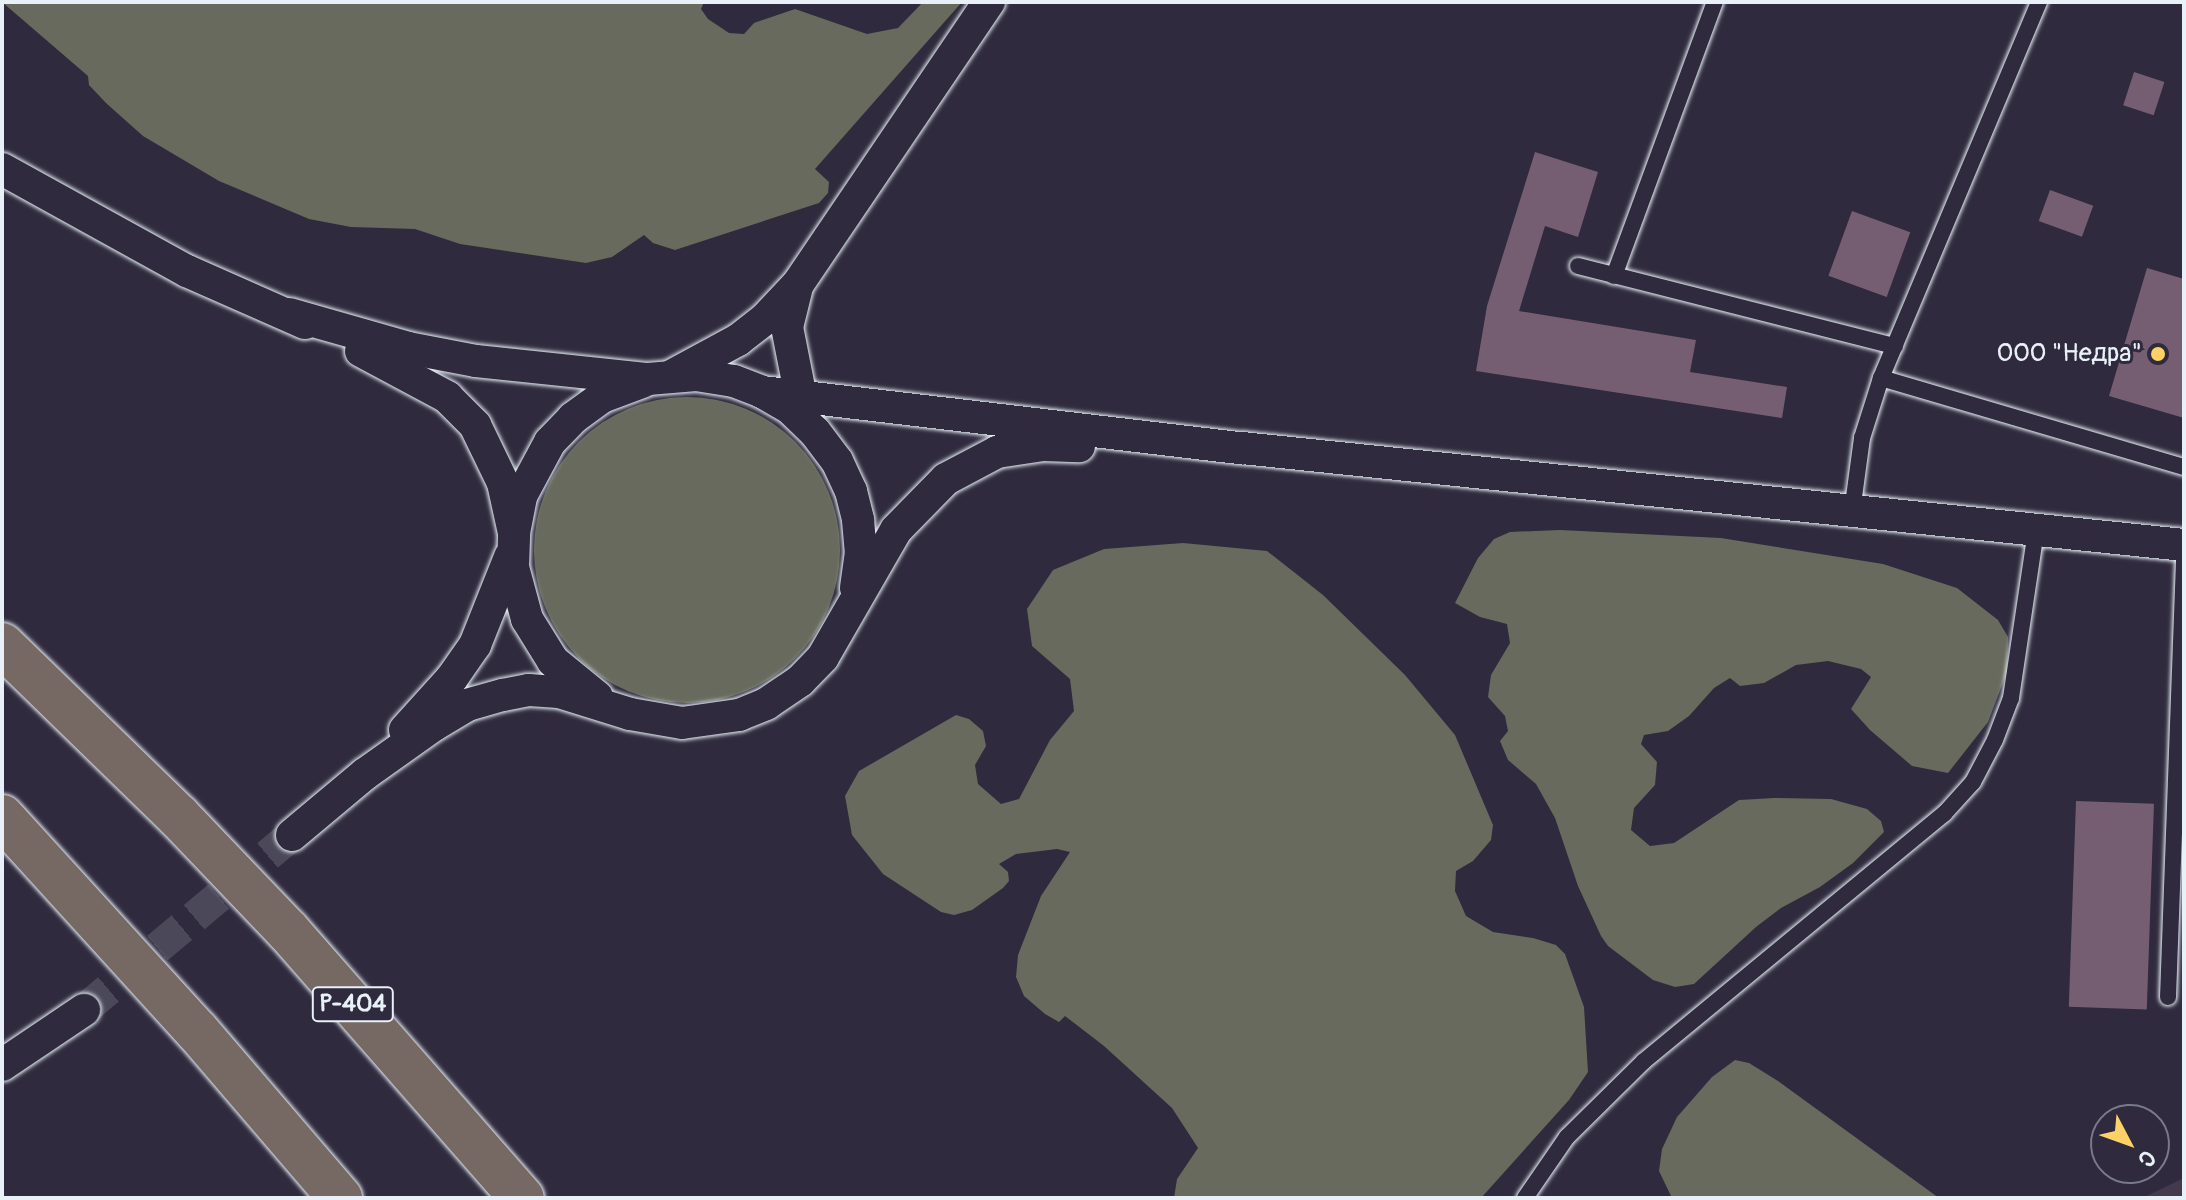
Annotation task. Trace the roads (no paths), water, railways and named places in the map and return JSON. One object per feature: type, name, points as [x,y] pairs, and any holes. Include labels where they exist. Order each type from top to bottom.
[{"type":"highway","name":"Р-404","points":[[2,645],[178,816],[288,931],[522,1198]]},
{"type":"highway","points":[[2,817],[197,1031],[340,1198]]},
{"type":"street","points":[[365,774],[452,678],[475,645],[505,577],[521,496],[550,442],[573,418],[602,397],[660,378],[738,340],[765,319],[798,284],[989,2]]},
{"type":"street","points":[[2,169],[187,271],[289,314],[413,376],[463,411],[486,442],[494,461],[513,541],[517,589],[540,642],[571,679],[589,694],[630,714]]},
{"type":"street","points":[[798,284],[789,306],[787,327],[799,395],[815,432]]},
{"type":"street","points":[[289,314],[408,348],[476,361],[660,378],[721,379],[762,392],[791,409],[815,432],[837,461],[851,491],[861,552],[855,591],[843,625]]},
{"type":"street","points":[[762,392],[1242,448],[2184,545]]},
{"type":"street","points":[[292,835],[365,774],[467,705],[503,695],[529,690],[559,692],[630,714],[682,723],[739,715],[766,704],[800,681],[823,657],[896,530],[946,479],[997,452],[1043,445],[1242,448]]},
{"type":"street","points":[[2,1065],[84,1010]]},
{"type":"lane","points":[[1614,276],[1715,2]]},
{"type":"lane","points":[[1852,512],[1862,438],[1881,378],[2039,2]]},
{"type":"lane","points":[[1578,266],[1895,346]]},
{"type":"lane","points":[[1881,378],[2183,467]]},
{"type":"lane","points":[[1525,1198],[1567,1137],[1644,1061],[1944,814],[1973,782],[1995,740],[2011,698],[2036,531]]},
{"type":"lane","points":[[2168,997],[2184,559]]},
{"type":"tunnel","points":[[84,1010],[292,835]]},
{"type":"place","name":"ООО \"Недра\"","points":[[2158,354]]}]
